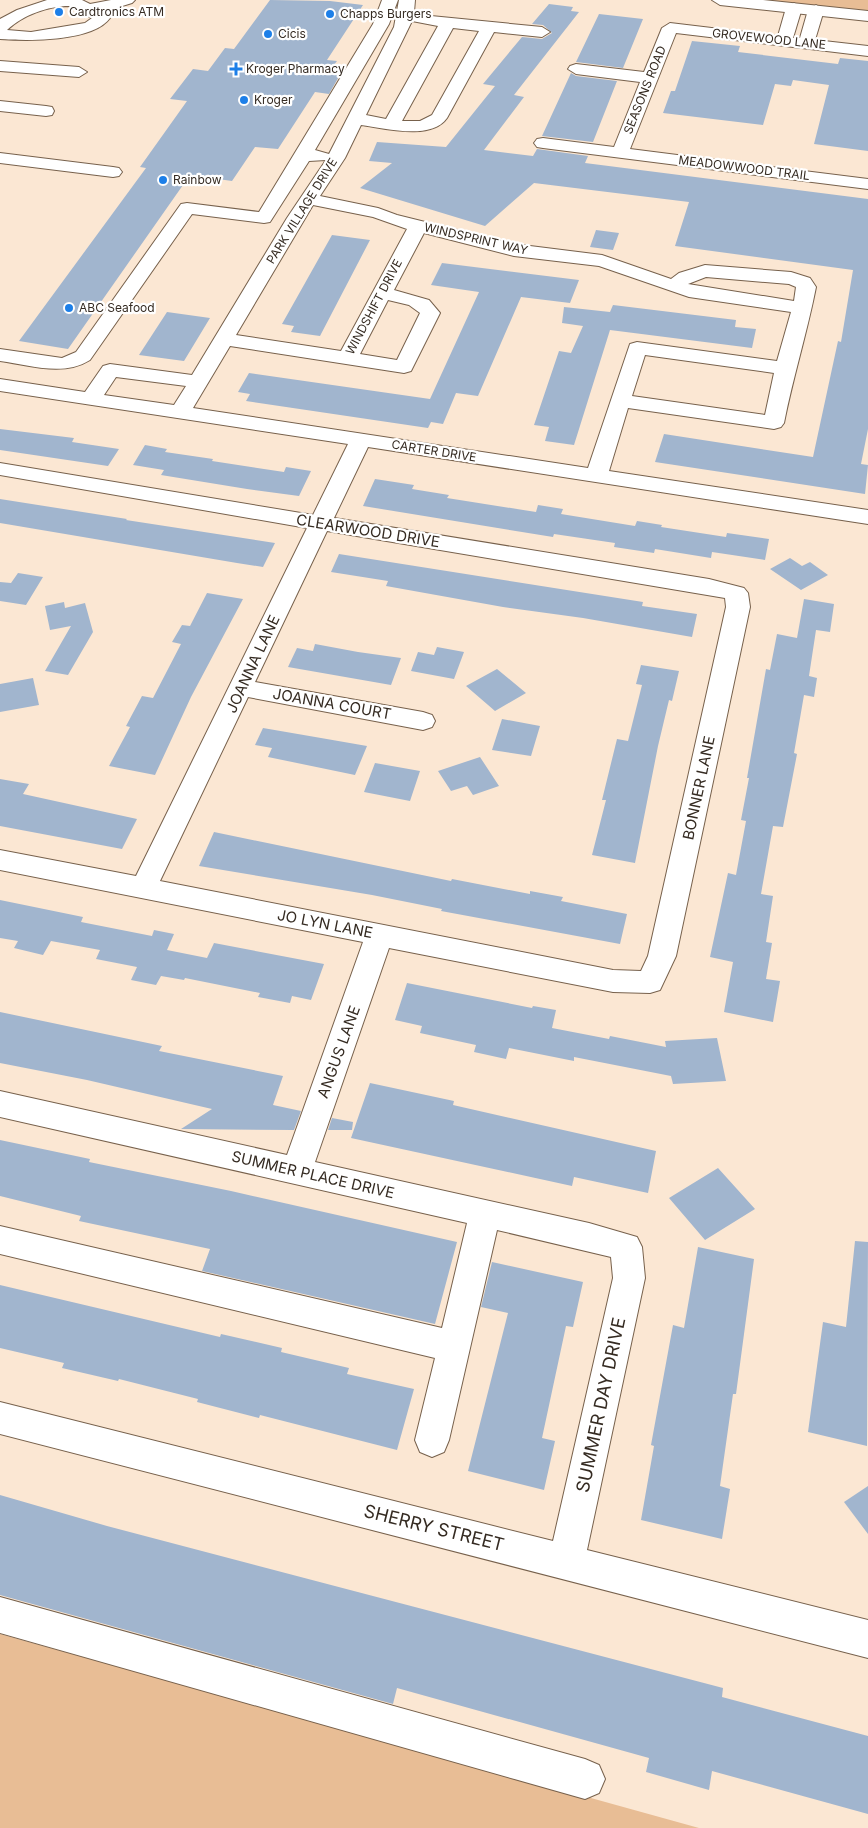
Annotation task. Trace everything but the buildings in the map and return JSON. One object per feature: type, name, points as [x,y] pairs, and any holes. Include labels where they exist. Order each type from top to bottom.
[{"type":"street","points":[[91,10],[127,0]]},
{"type":"street","points":[[0,355],[62,364],[72,363],[83,356],[187,208],[264,218],[304,155],[381,24],[390,0]]},
{"type":"street","points":[[720,0],[868,16]]},
{"type":"street","points":[[0,28],[3,24],[28,10],[51,2],[71,1],[91,10],[102,18],[90,27],[31,37],[0,34]]},
{"type":"street","points":[[406,7],[448,23],[542,32]]},
{"type":"street","name":"PARK VILLAGE DRIVE","points":[[180,413],[296,218],[336,158],[358,119],[406,7]]},
{"type":"street","points":[[784,41],[794,8]]},
{"type":"street","points":[[806,44],[816,10]]},
{"type":"street","points":[[392,123],[448,23]]},
{"type":"street","points":[[358,119],[420,126],[432,124],[439,118],[489,27]]},
{"type":"street","name":"GROVEWOOD LANE","points":[[670,28],[868,50]]},
{"type":"street","name":"SEASONS ROAD","points":[[620,153],[670,28]]},
{"type":"street","points":[[0,66],[79,72]]},
{"type":"street","points":[[576,69],[650,78]]},
{"type":"street","points":[[0,81],[47,86]]},
{"type":"street","points":[[0,106],[46,111]]},
{"type":"street","name":"MEADOWWOOD TRAIL","points":[[543,143],[868,184]]},
{"type":"street","points":[[304,155],[336,158]]},
{"type":"street","points":[[0,158],[113,172]]},
{"type":"street","name":"WINDSPRINT WAY","points":[[308,199],[378,213],[391,219],[514,250],[602,261],[689,291],[802,308]]},
{"type":"street","points":[[296,218],[360,224],[391,219]]},
{"type":"street","name":"WINDSHIFT DRIVE","points":[[224,339],[347,359],[418,226]]},
{"type":"street","points":[[621,401],[774,423],[785,368],[802,308],[806,287],[803,282],[791,278],[705,271],[686,277],[673,286]]},
{"type":"street","points":[[347,359],[404,367],[430,313],[428,308],[420,303],[382,293]]},
{"type":"street","points":[[597,476],[638,348],[785,368]]},
{"type":"street","points":[[91,399],[110,370],[198,382]]},
{"type":"street","name":"CARTER DRIVE","points":[[0,385],[868,517]]},
{"type":"street","name":"JOANNA LANE","points":[[144,888],[361,440]]},
{"type":"street","name":"CLEARWOOD DRIVE","points":[[0,469],[319,524],[709,586],[736,593]]},
{"type":"street","name":"BONNER LANE","points":[[650,982],[662,956],[738,607],[736,593]]},
{"type":"street","name":"JOANNA COURT","points":[[242,688],[423,720]]},
{"type":"street","name":"JO LYN LANE","points":[[0,860],[613,981],[650,982]]},
{"type":"street","name":"ANGUS LANE","points":[[297,1170],[380,934]]},
{"type":"street","name":"SUMMER PLACE DRIVE","points":[[0,1104],[589,1237],[626,1248]]},
{"type":"street","points":[[432,1440],[485,1215]]},
{"type":"street","points":[[0,1240],[455,1347]]},
{"type":"street","name":"SUMMER DAY DRIVE","points":[[566,1562],[629,1278],[626,1248]]},
{"type":"street","name":"SHERRY STREET","points":[[0,1418],[868,1639]]},
{"type":"street","points":[[0,1615],[585,1779]]},
{"type":"shaded area","points":[[759,0],[868,0],[868,12]]},
{"type":"shaded area","points":[[0,1634],[699,1828],[0,1828]]},
{"type":"place","name":"Cardtronics ATM","points":[[59,12]]},
{"type":"place","name":"Chapps Burgers","points":[[330,14]]},
{"type":"place","name":"Cicis","points":[[268,34]]},
{"type":"place","name":"Kroger Pharmacy","points":[[236,69]]},
{"type":"place","name":"Kroger","points":[[244,100]]},
{"type":"place","name":"Rainbow","points":[[163,180]]},
{"type":"place","name":"ABC Seafood","points":[[69,308]]}]
